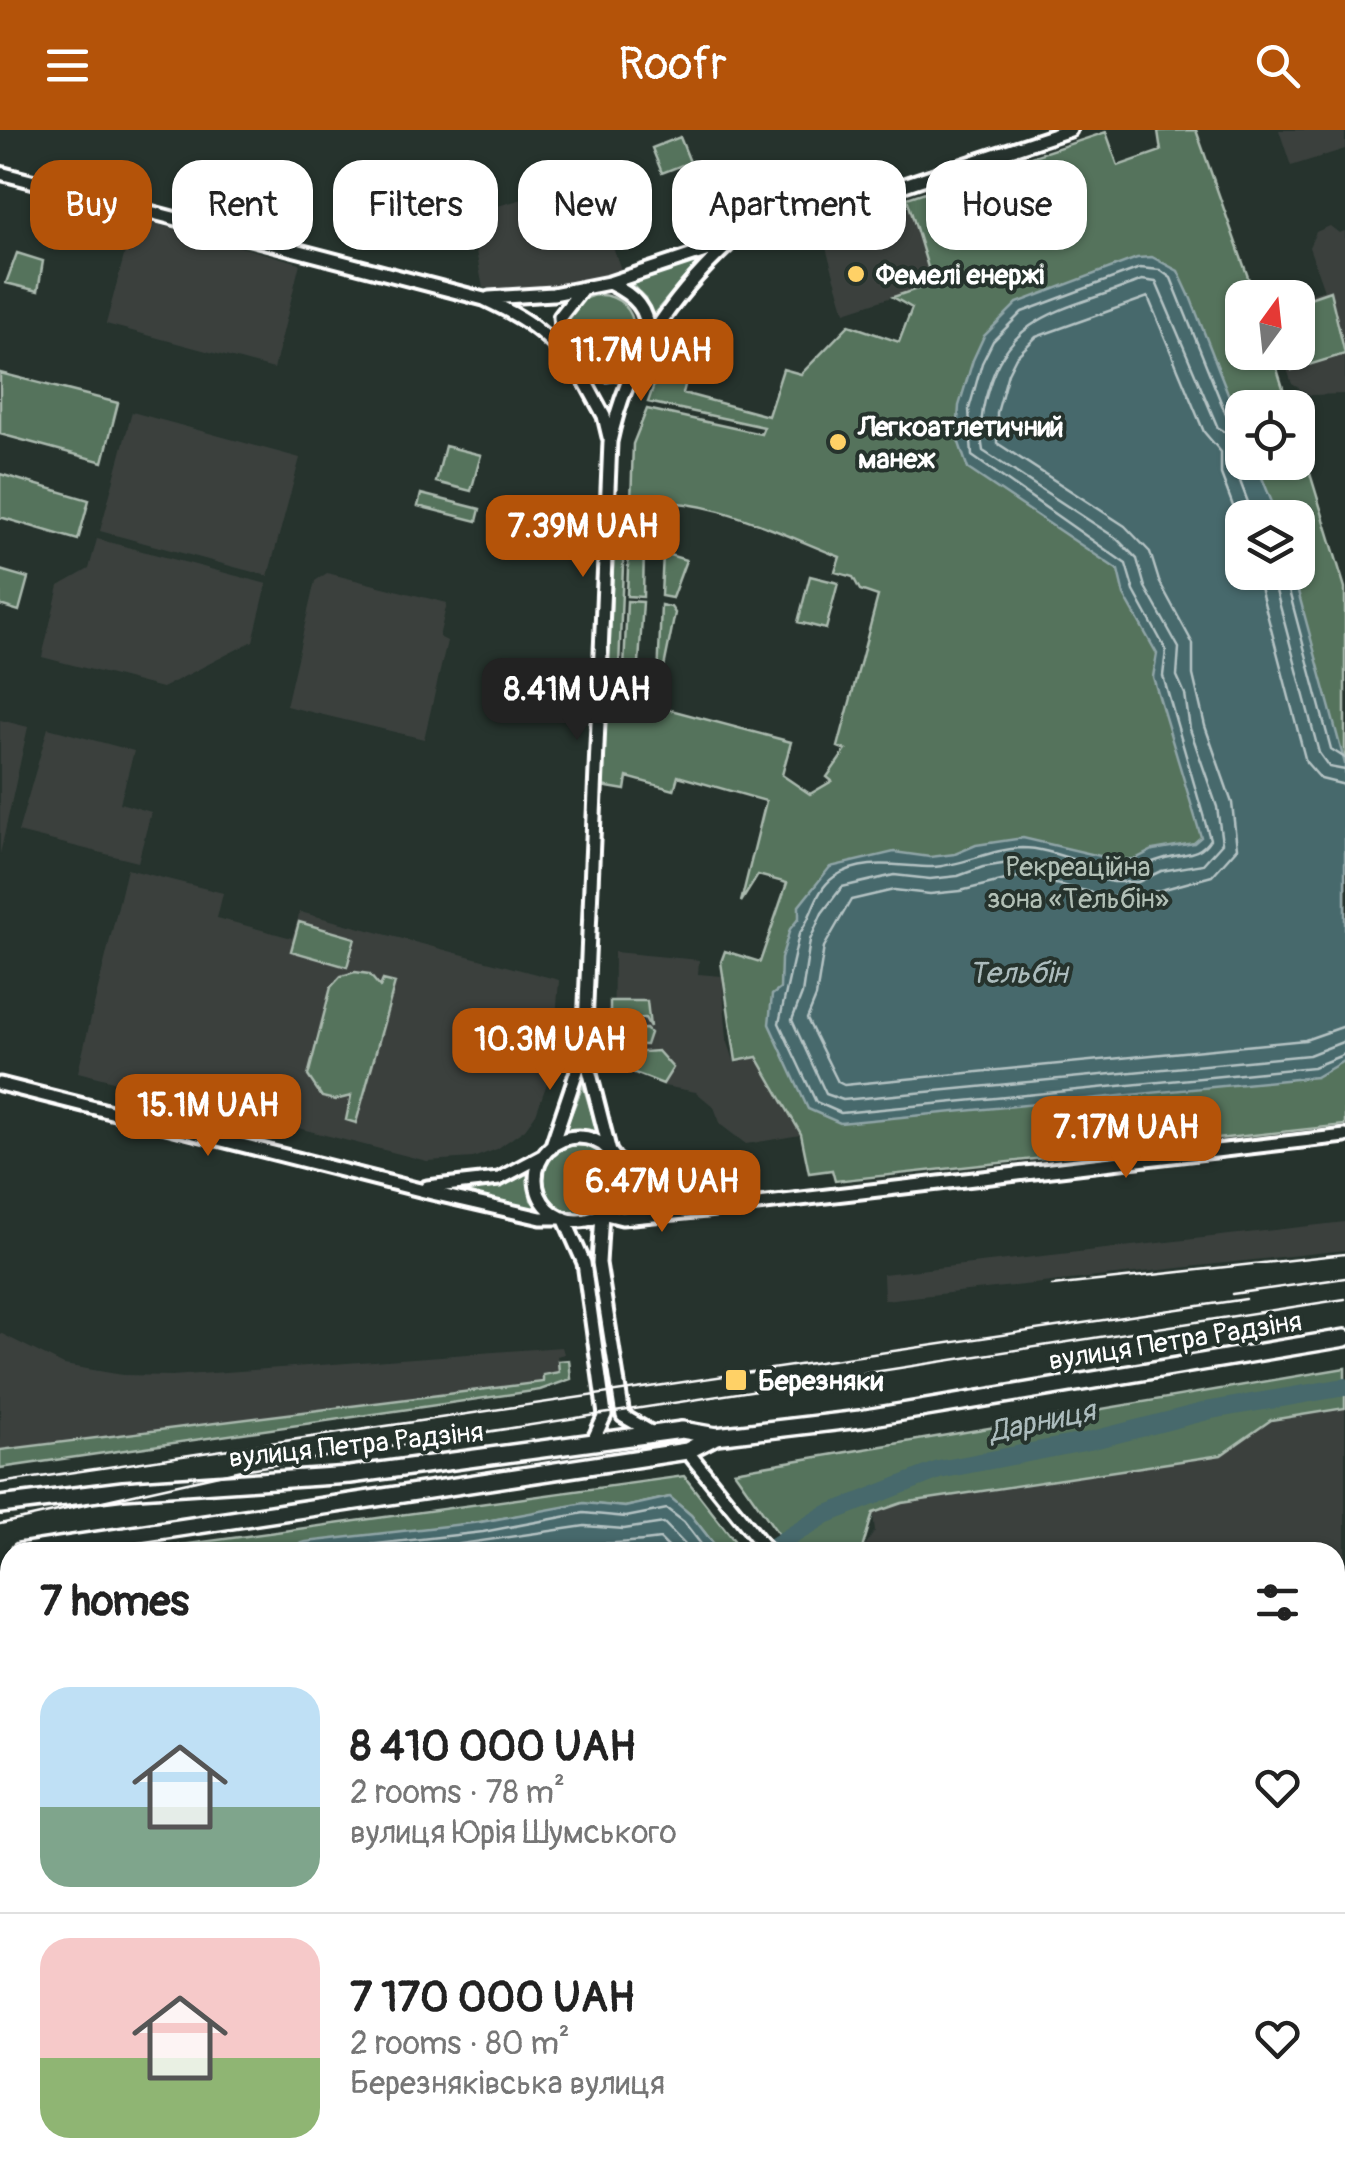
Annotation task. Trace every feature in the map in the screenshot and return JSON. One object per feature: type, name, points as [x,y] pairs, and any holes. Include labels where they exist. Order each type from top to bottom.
[{"type":"main road","name":"вулиця Петра Радзіня","points":[[0,1505],[123,1490],[350,1475],[682,1430],[716,1436],[860,1418],[1345,1338]]},
{"type":"main road","name":"вулиця Петра Радзіня","points":[[87,1542],[686,1452],[716,1436]]},
{"type":"main road","points":[[350,1475],[343,1490],[353,1502]]},
{"type":"street","points":[[906,184],[1070,130]]},
{"type":"street","points":[[0,173],[484,298],[536,328],[578,366],[604,416],[610,442]]},
{"type":"street","points":[[484,298],[582,290],[706,250]]},
{"type":"street","points":[[593,1441],[605,1416],[579,1249],[564,1218],[547,1207],[538,1189],[538,1169],[584,1050],[610,442],[622,396],[647,340],[680,292],[723,250]]},
{"type":"street","points":[[608,282],[626,291],[642,307],[647,340]]},
{"type":"street","points":[[566,355],[560,343],[560,317],[582,290]]},
{"type":"street","points":[[578,366],[605,374],[620,372],[640,355]]},
{"type":"street","points":[[584,1050],[618,1191],[602,1213],[599,1252],[623,1416],[654,1434]]},
{"type":"street","points":[[0,1084],[541,1218],[584,1220],[602,1213],[622,1218],[1345,1136]]},
{"type":"street","points":[[408,1187],[454,1187],[500,1179],[548,1151],[581,1138],[663,1190],[700,1201],[733,1204]]},
{"type":"street","points":[[541,1218],[579,1249]]},
{"type":"street","points":[[599,1252],[609,1228],[622,1218]]},
{"type":"street","points":[[686,1452],[760,1542]]},
{"type":"shaded area","points":[[1279,130],[1345,130],[1345,149],[1291,166]]},
{"type":"shaded area","points":[[518,200],[518,250],[614,250],[621,270],[552,290],[483,288],[476,250],[498,250],[498,206]]},
{"type":"shaded area","points":[[910,208],[930,274],[926,286],[845,312],[827,250],[906,250],[906,209]]},
{"type":"shaded area","points":[[152,223],[172,228],[172,250],[252,250],[300,263],[274,369],[106,324],[126,250],[152,250]]},
{"type":"shaded area","points":[[1330,226],[1339,233],[1345,231],[1345,394],[1315,395],[1315,390],[1302,390],[1292,384],[1287,370],[1315,370],[1315,293],[1324,290],[1309,247],[1316,232]]},
{"type":"shaded area","points":[[132,412],[300,458],[268,576],[100,531]]},
{"type":"shaded area","points":[[97,539],[267,584],[253,641],[162,688],[42,657],[59,586],[89,569]]},
{"type":"shaded area","points":[[327,573],[447,603],[439,637],[447,641],[424,739],[286,706],[315,581]]},
{"type":"shaded area","points":[[0,720],[28,727],[0,854]]},
{"type":"shaded area","points":[[48,728],[134,751],[120,803],[151,812],[138,862],[18,832]]},
{"type":"shaded area","points":[[127,869],[223,893],[217,918],[292,938],[300,912],[559,980],[552,1069],[536,1114],[525,1129],[497,1149],[473,1158],[427,1161],[78,1072]]},
{"type":"shaded area","points":[[614,952],[699,960],[698,974],[722,976],[727,1040],[735,1063],[757,1058],[800,1135],[746,1144],[721,1125],[714,1107],[696,1092],[664,1086],[613,1066]]},
{"type":"shaded area","points":[[1345,1222],[1345,1250],[884,1300],[883,1274]]},
{"type":"shaded area","points":[[0,1333],[64,1365],[122,1375],[172,1376],[562,1347],[564,1354],[557,1356],[560,1373],[543,1382],[0,1450]]},
{"type":"shaded area","points":[[1345,1408],[1345,1542],[868,1542],[875,1531],[873,1513],[902,1503],[1220,1455],[1271,1420]]},
{"type":"green space","name":"Рекреаційна зона «Тельбін»","points":[[1196,130],[1249,280],[1225,280],[1225,370],[1277,370],[1284,390],[1225,390],[1225,480],[1312,480],[1345,588],[1345,1125],[835,1181],[832,1170],[809,1173],[801,1134],[757,1057],[736,1061],[721,962],[725,951],[760,962],[787,883],[758,875],[741,902],[766,801],[678,776],[674,790],[627,777],[625,790],[601,786],[606,703],[652,705],[791,742],[782,775],[810,794],[832,781],[827,777],[846,750],[838,747],[878,596],[860,590],[853,577],[835,572],[840,557],[738,516],[687,504],[631,503],[633,444],[647,409],[761,434],[764,427],[648,402],[659,370],[687,378],[683,393],[768,416],[783,369],[801,374],[849,325],[899,342],[912,308],[893,297],[926,286],[930,274],[907,198],[926,192],[926,250],[1087,250],[1087,160],[1022,160],[1106,132],[1118,166],[1161,151],[1158,131]]},
{"type":"green space","points":[[680,137],[689,160],[672,160],[672,169],[662,173],[652,148]]},
{"type":"green space","points":[[17,253],[43,261],[38,291],[6,283]]},
{"type":"green space","points":[[701,259],[652,316],[645,298],[630,283]]},
{"type":"green space","points":[[1330,291],[1345,354],[1315,363],[1315,296]]},
{"type":"green space","points":[[600,295],[624,305],[634,329],[624,353],[600,363],[576,353],[566,329],[576,305]]},
{"type":"green space","points":[[0,373],[118,403],[103,462],[0,434]]},
{"type":"green space","points":[[445,446],[481,455],[471,491],[436,482]]},
{"type":"green space","points":[[0,474],[89,500],[78,540],[0,517]]},
{"type":"green space","points":[[421,494],[480,509],[477,521],[418,506]]},
{"type":"green space","points":[[625,514],[618,693],[608,687],[615,519]]},
{"type":"green space","points":[[629,540],[644,545],[643,597],[627,596]]},
{"type":"green space","points":[[663,553],[686,560],[672,598],[661,596]]},
{"type":"green space","points":[[0,570],[28,578],[19,611],[0,605]]},
{"type":"green space","points":[[810,576],[838,583],[826,629],[798,622]]},
{"type":"green space","points":[[627,601],[643,602],[637,693],[623,692]]},
{"type":"green space","points":[[661,605],[671,607],[675,613],[661,682],[658,680]]},
{"type":"green space","points":[[299,922],[355,938],[347,967],[291,951]]},
{"type":"green space","points":[[369,974],[380,987],[383,980],[395,983],[356,1123],[346,1120],[351,1096],[335,1100],[322,1097],[308,1076],[331,987],[341,976]]},
{"type":"green space","points":[[610,1001],[647,1001],[650,1027],[645,1018],[615,1020],[615,1027],[610,1027]]},
{"type":"green space","points":[[646,1029],[650,1033],[646,1045],[609,1044],[611,1030]]},
{"type":"green space","points":[[658,1051],[673,1068],[663,1084],[614,1065],[614,1054]]},
{"type":"green space","points":[[583,1085],[598,1133],[564,1131]]},
{"type":"green space","points":[[578,1145],[602,1155],[612,1179],[602,1203],[578,1213],[554,1203],[544,1179],[554,1155]]},
{"type":"green space","points":[[529,1170],[531,1200],[543,1213],[456,1193],[508,1183]]},
{"type":"green space","points":[[628,1173],[659,1192],[701,1205],[623,1214]]},
{"type":"green space","points":[[569,1360],[571,1379],[540,1390],[0,1468],[0,1450],[543,1382],[543,1375],[559,1372],[558,1361]]},
{"type":"green space","points":[[1345,1368],[1345,1408],[1271,1420],[1221,1455],[902,1503],[873,1513],[864,1542],[784,1542],[734,1471]]},
{"type":"green space","points":[[684,1476],[735,1542],[712,1542],[691,1515],[669,1497],[625,1507],[591,1504],[355,1542],[203,1542]]},
{"type":"water","name":"Тельбін","points":[[1152,257],[1178,271],[1191,299],[1227,390],[1225,480],[1263,480],[1271,500],[1225,500],[1225,590],[1298,590],[1345,764],[1345,1060],[1316,1077],[840,1123],[808,1109],[769,1024],[772,995],[780,989],[781,959],[790,929],[799,918],[799,906],[830,867],[894,852],[930,857],[955,854],[976,845],[1023,838],[1117,860],[1135,859],[1153,850],[1194,843],[1201,837],[1153,677],[1157,654],[1124,595],[1118,570],[968,469],[957,437],[959,406],[973,360],[984,336],[1017,303],[1137,258]]},
{"type":"water","points":[[670,1497],[691,1515],[712,1542],[306,1542],[481,1522],[584,1503],[625,1507]]},
{"type":"waterway","name":"Дарниця","points":[[781,1542],[825,1515],[939,1470],[1089,1441],[1211,1410],[1345,1387]]},
{"type":"railway","points":[[1052,1286],[1345,1254]]},
{"type":"railway","points":[[1232,1294],[1345,1278]]},
{"type":"railway","points":[[0,1483],[1246,1299]]},
{"type":"railway","points":[[0,1524],[241,1470],[1345,1299]]},
{"type":"place","name":"Фемелі енержі","points":[[856,274]]},
{"type":"place","name":"Легкоатлетичний манеж","points":[[838,442]]},
{"type":"place","name":"Березняки","points":[[736,1380]]}]
